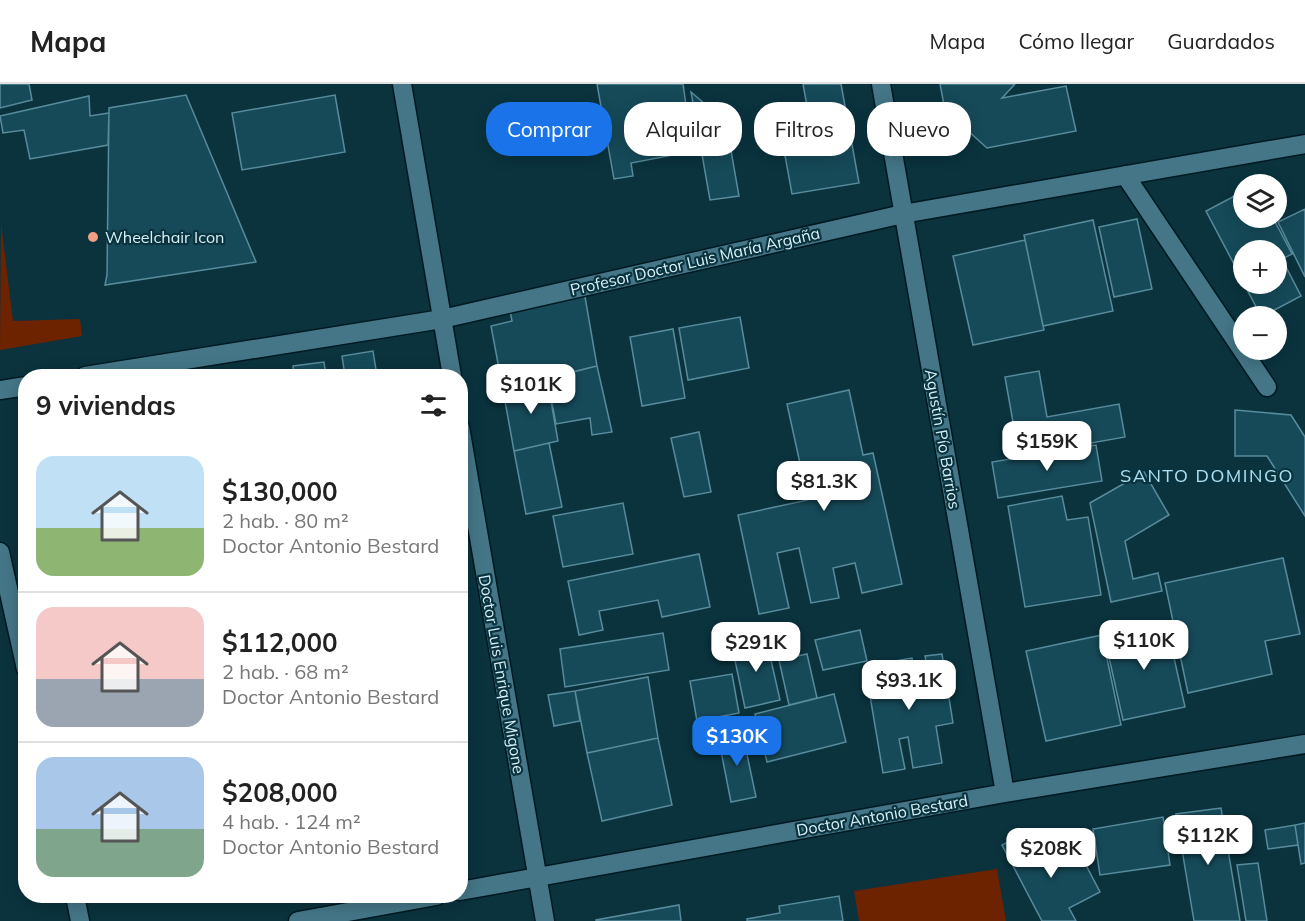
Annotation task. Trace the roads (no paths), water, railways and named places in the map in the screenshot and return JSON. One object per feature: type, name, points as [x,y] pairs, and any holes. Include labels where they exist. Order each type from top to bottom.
[{"type":"street","points":[[402,84],[451,369]]},
{"type":"street","name":"Agustín Pío Barrios","points":[[881,84],[1005,793]]},
{"type":"street","name":"Profesor Doctor Luis María Argaña","points":[[129,369],[442,319],[903,214],[1305,144]]},
{"type":"street","points":[[1125,175],[1267,387]]},
{"type":"street","points":[[0,390],[18,387]]},
{"type":"street","name":"Doctor Luis Enrique Migone","points":[[468,474],[545,921]]},
{"type":"street","points":[[0,552],[18,633]]},
{"type":"street","name":"Doctor Antonio Bestard","points":[[468,890],[1005,793],[1305,744]]},
{"type":"street","points":[[76,903],[80,921]]},
{"type":"street","points":[[298,921],[397,903]]},
{"type":"place","name":"Wheelchair Icon","points":[[93,237]]},
{"type":"district","name":"SANTO DOMINGO","points":[[1207,476]]}]
